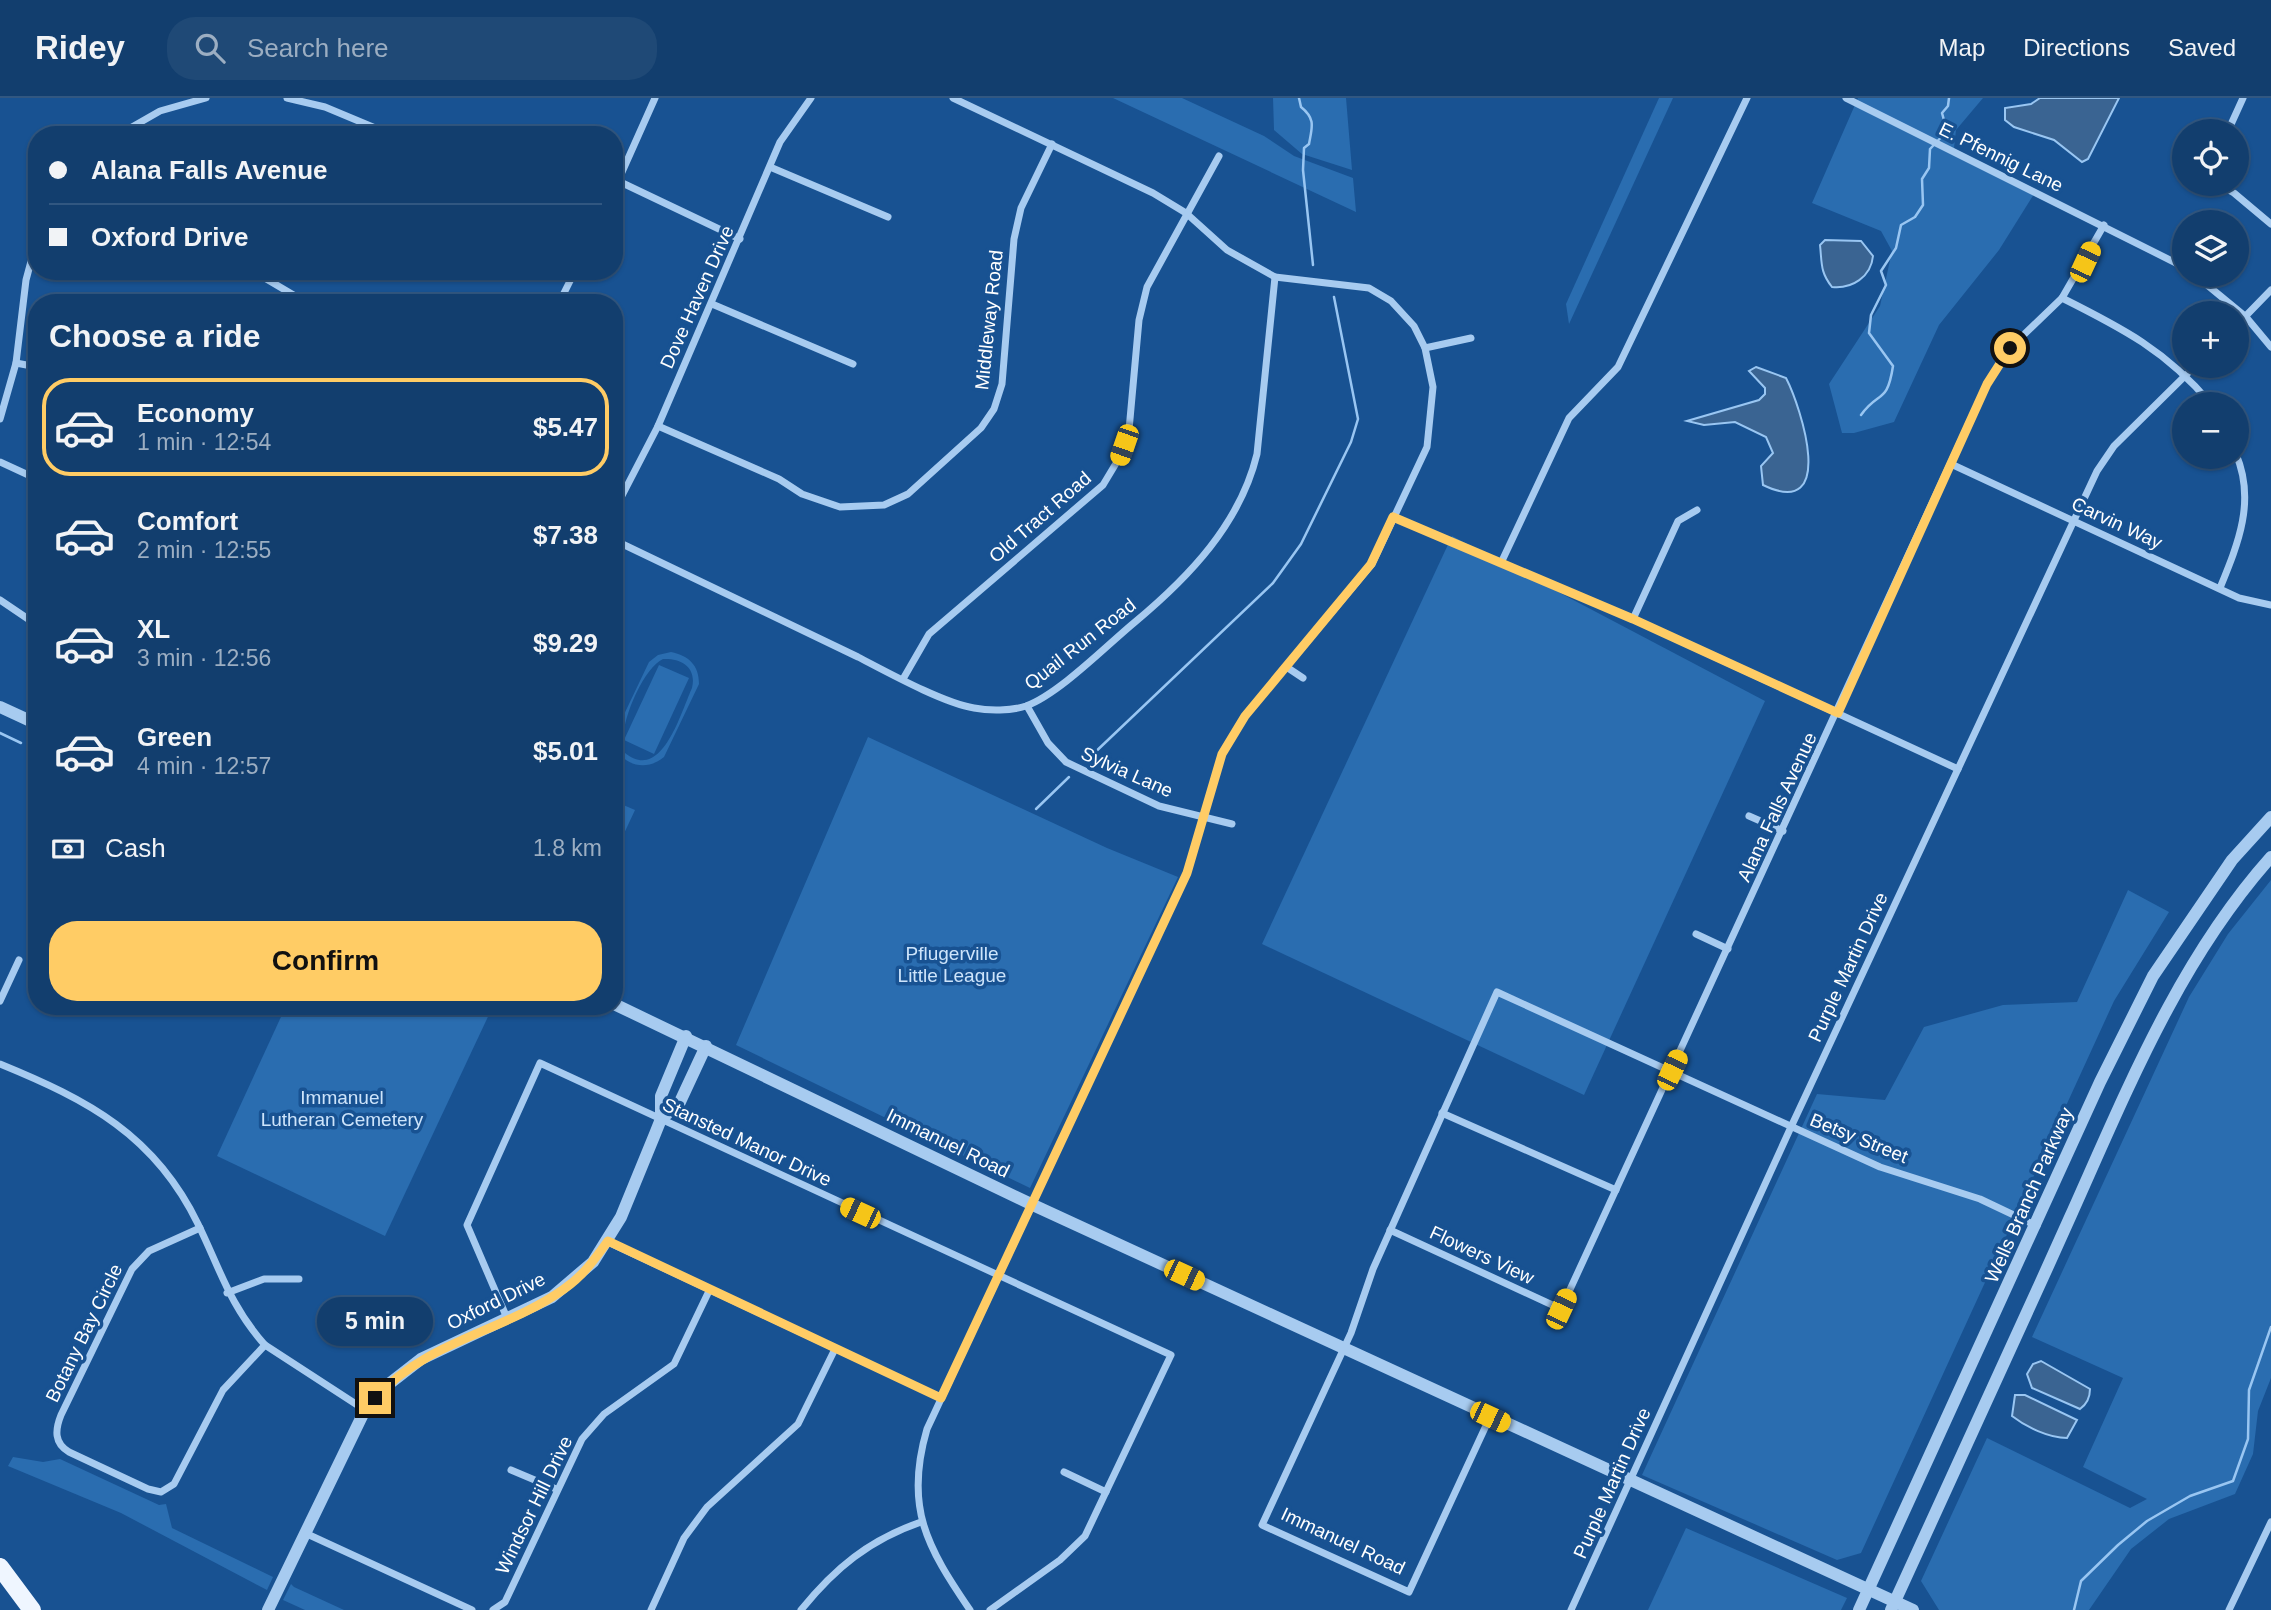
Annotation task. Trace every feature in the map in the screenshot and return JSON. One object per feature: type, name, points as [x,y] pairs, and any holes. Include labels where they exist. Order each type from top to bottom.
[{"type":"main road","points":[[0,1567],[32,1610]]},
{"type":"street","points":[[134,126],[160,111],[206,98]]},
{"type":"street","points":[[287,98],[325,107],[370,126]]},
{"type":"street","points":[[325,107],[328,98]]},
{"type":"street","points":[[623,165],[655,98]]},
{"type":"street","name":"Dove Haven Drive","points":[[623,494],[658,426],[770,167],[793,120],[811,98]]},
{"type":"street","points":[[953,98],[1153,193],[1186,213],[1227,250],[1275,277],[1369,288],[1391,302],[1414,326],[1425,348],[1433,387],[1427,447],[1371,564],[1288,668],[1245,716],[1222,754],[1187,873],[941,1398],[919,1456],[916,1489],[921,1522],[940,1566],[970,1610]]},
{"type":"street","points":[[1501,563],[1569,418],[1618,367],[1747,98]]},
{"type":"street","name":"E. Pfennig Lane","points":[[1846,98],[2172,261]]},
{"type":"street","points":[[2233,119],[2243,98]]},
{"type":"street","name":"Middleway Road","points":[[658,426],[779,479],[802,494],[840,507],[884,505],[908,494],[981,428],[994,409],[1002,384],[1014,239],[1021,208],[1052,144]]},
{"type":"street","name":"Old Tract Road","points":[[903,679],[929,634],[1103,485],[1118,460],[1129,430],[1139,320],[1147,286],[1219,156]]},
{"type":"street","points":[[770,167],[888,218]]},
{"type":"street","points":[[623,183],[740,239]]},
{"type":"street","points":[[2239,196],[2271,223]]},
{"type":"street","name":"Alana Falls Avenue","points":[[1561,1309],[1838,713],[1987,384],[2010,348],[2062,298],[2104,225]]},
{"type":"street","points":[[0,419],[16,363],[28,273]]},
{"type":"street","name":"Quail Run Road","points":[[623,544],[903,679],[972,708],[1002,710],[1027,706],[1060,685],[1172,591],[1202,559],[1234,511],[1250,483],[1257,454],[1275,277]]},
{"type":"street","points":[[268,280],[292,294]]},
{"type":"street","points":[[2210,287],[2227,301]]},
{"type":"street","points":[[2249,314],[2271,290]]},
{"type":"street","points":[[2062,298],[2126,329],[2172,364]]},
{"type":"street","points":[[712,304],[853,364]]},
{"type":"street","points":[[2249,321],[2271,347]]},
{"type":"street","points":[[1425,348],[1471,338]]},
{"type":"street","points":[[16,363],[28,365]]},
{"type":"street","name":"Purple Martin Drive","points":[[1572,1610],[1791,1127],[2104,458],[2183,378]]},
{"type":"street","points":[[2189,378],[2201,392]]},
{"type":"street","points":[[0,462],[28,475]]},
{"type":"street","name":"Carvin Way","points":[[1951,464],[2239,598],[2271,605]]},
{"type":"street","points":[[2220,588],[2245,519],[2245,483],[2241,469]]},
{"type":"street","points":[[1633,619],[1678,521],[1697,510]]},
{"type":"street","points":[[1393,517],[1633,619],[1958,769]]},
{"type":"street","points":[[0,600],[28,619]]},
{"type":"street","points":[[1288,668],[1303,678]]},
{"type":"street","name":"Sylvia Lane","points":[[1027,706],[1048,743],[1066,762],[1159,806],[1202,819],[1232,824]]},
{"type":"street","points":[[0,707],[28,720]]},
{"type":"street","points":[[1749,816],[1783,831]]},
{"type":"street","name":"Wells Branch Parkway","points":[[1859,1610],[2101,1082],[2153,976],[2232,860],[2271,817]]},
{"type":"street","points":[[1893,1606],[2124,1094],[2168,1006],[2199,954],[2271,857]]},
{"type":"street","points":[[1696,934],[1728,949]]},
{"type":"street","points":[[0,1001],[19,960]]},
{"type":"street","name":"Betsy Street","points":[[1442,1113],[1497,992],[1880,1167],[1980,1199],[2037,1226]]},
{"type":"street","name":"Immanuel Road","points":[[623,1007],[1033,1205],[1869,1590],[1893,1606],[1913,1610]]},
{"type":"street","points":[[661,1119],[661,1096],[686,1037]]},
{"type":"street","points":[[661,1119],[679,1104],[706,1046]]},
{"type":"street","name":"Stansted Manor Drive","points":[[507,1318],[467,1225],[540,1063],[999,1278],[1171,1355],[1085,1536],[1059,1560],[990,1610]]},
{"type":"street","points":[[0,1064],[68,1095],[132,1134],[167,1171],[200,1228],[227,1293],[265,1345],[365,1410]]},
{"type":"street","points":[[1343,1349],[1390,1230],[1442,1113],[1616,1190]]},
{"type":"street","name":"Oxford Drive","points":[[268,1610],[365,1410],[385,1387],[421,1359],[567,1287],[593,1262],[608,1241],[661,1119]]},
{"type":"street","name":"Botany Bay Circle","points":[[200,1228],[149,1251],[128,1276],[58,1422],[56,1434],[60,1444],[69,1452],[148,1489],[161,1492],[168,1489],[179,1477],[223,1390],[265,1345]]},
{"type":"street","name":"Flowers View","points":[[1390,1230],[1561,1309]]},
{"type":"street","points":[[608,1241],[709,1291],[941,1398]]},
{"type":"street","points":[[227,1293],[264,1279],[299,1279]]},
{"type":"street","name":"Windsor Hill Drive","points":[[493,1610],[505,1602],[556,1489],[592,1426],[604,1414],[674,1364],[709,1291]]},
{"type":"street","points":[[651,1610],[684,1538],[708,1507],[798,1424],[835,1349]]},
{"type":"street","name":"Immanuel Road","points":[[1343,1349],[1262,1525],[1409,1592],[1490,1417]]},
{"type":"street","points":[[511,1470],[556,1489]]},
{"type":"street","points":[[1064,1472],[1106,1492]]},
{"type":"street","points":[[2230,1610],[2271,1521]]},
{"type":"street","points":[[801,1610],[825,1582],[862,1549],[893,1532],[921,1522]]},
{"type":"street","points":[[304,1533],[472,1610]]},
{"type":"green space","points":[[1113,98],[1182,98],[1264,136],[1294,156],[1353,178],[1356,212]]},
{"type":"green space","points":[[1273,98],[1346,98],[1352,170],[1302,154],[1274,130]]},
{"type":"green space","points":[[1659,98],[1673,98],[1569,324],[1566,304]]},
{"type":"green space","points":[[1858,98],[1983,98],[1956,130],[1954,148],[1973,165],[2034,194],[1999,250],[1939,325],[1894,422],[1854,433],[1842,433],[1829,384],[1880,306],[1892,251],[1881,231],[1812,203]]},
{"type":"green space","points":[[1452,536],[1765,701],[1584,1095],[1262,944]]},
{"type":"green space","points":[[671,652],[683,656],[695,667],[699,684],[664,757],[653,764],[640,765],[623,757],[623,744],[623,717],[649,662],[658,655]],"holes":[[[663,659],[676,660],[686,665],[692,674],[692,688],[676,727],[660,752],[650,759],[638,760],[625,753],[624,731],[639,687],[655,665]]]},
{"type":"green space","points":[[659,665],[689,678],[654,754],[624,740]]},
{"type":"green space","name":"Pflugerville Little League","points":[[868,737],[1107,848],[1178,877],[1030,1188],[736,1045]]},
{"type":"green space","points":[[623,805],[635,810],[623,836]]},
{"type":"green space","points":[[2271,880],[2271,1378],[2258,1411],[2253,1454],[2235,1494],[2169,1519],[2131,1549],[2089,1610],[1939,1610],[1921,1581],[1987,1438],[2130,1508],[2147,1499],[2083,1467],[2123,1378],[2032,1337],[2189,997],[2228,934]]},
{"type":"green space","points":[[2128,890],[2169,912],[2114,1001],[1861,1553],[1837,1560],[1642,1475],[1817,1094],[1885,1100],[1924,1027],[2003,1005],[2077,1002]]},
{"type":"green space","name":"Immanuel Lutheran Cemetery","points":[[282,1015],[489,1015],[385,1236],[217,1156]]},
{"type":"green space","points":[[13,1457],[43,1462],[60,1459],[159,1505],[166,1504],[172,1528],[273,1577],[267,1590],[121,1513],[8,1466]]},
{"type":"green space","points":[[1686,1528],[1847,1598],[1841,1610],[1648,1610]]},
{"type":"green space","points":[[291,1584],[344,1610],[305,1610],[283,1600]]},
{"type":"shaded area","points":[[2040,98],[2119,98],[2088,159],[2082,162],[2054,140],[2014,127],[2005,120],[2005,108],[2031,104]]},
{"type":"shaded area","points":[[1825,240],[1861,241],[1873,256],[1869,270],[1853,284],[1832,287],[1823,272],[1820,245]]},
{"type":"shaded area","points":[[1756,367],[1786,378],[1792,392],[1805,434],[1808,456],[1807,475],[1800,488],[1786,492],[1763,485],[1761,466],[1773,453],[1766,437],[1735,422],[1704,425],[1687,421],[1759,400],[1765,394],[1765,388],[1749,371]]},
{"type":"shaded area","points":[[2041,1361],[2090,1389],[2088,1400],[2080,1409],[2032,1388],[2027,1374],[2033,1364]]},
{"type":"shaded area","points":[[2015,1395],[2025,1395],[2077,1420],[2067,1438],[2038,1431],[2012,1416]]},
{"type":"waterway","points":[[1299,98],[1301,107],[1309,115],[1312,124],[1309,144],[1304,148],[1303,170],[1313,265]]},
{"type":"waterway","points":[[1861,415],[1885,392],[1893,366],[1869,333],[1871,315],[1886,285],[1881,271],[1896,248],[1901,225],[1915,217],[1923,205],[1922,179],[1929,168],[1930,149],[1947,131],[1942,113],[1948,106],[1949,98]]},
{"type":"waterway","points":[[1089,758],[1273,583],[1301,544],[1351,442],[1358,419],[1334,297]]},
{"type":"waterway","points":[[0,733],[21,743]]},
{"type":"waterway","points":[[1036,809],[1069,777]]},
{"type":"waterway","points":[[2074,1610],[2081,1581],[2147,1521],[2190,1496],[2233,1481],[2248,1439],[2249,1390],[2271,1327]]},
{"type":"route","points":[[375,1398],[421,1359],[552,1297],[567,1287],[593,1262],[608,1241],[709,1291],[941,1398],[1187,873],[1222,754],[1245,716],[1288,668],[1371,564],[1393,517],[1633,619],[1838,713],[1987,384],[2010,348]]}]
